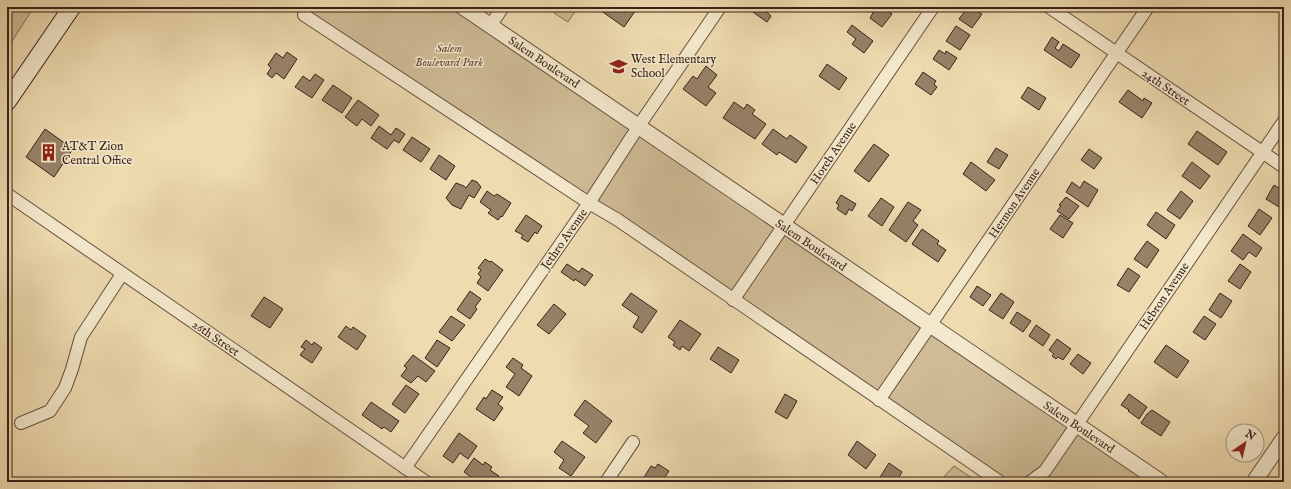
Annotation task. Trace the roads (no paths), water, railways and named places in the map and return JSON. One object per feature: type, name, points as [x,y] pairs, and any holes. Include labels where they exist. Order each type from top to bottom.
[{"type":"main road","points":[[7,102],[72,7]]},
{"type":"street","name":"Salem Boulevard","points":[[463,7],[1161,482]]},
{"type":"street","points":[[490,26],[503,7]]},
{"type":"street","name":"Jethro Avenue","points":[[405,468],[589,203],[638,127],[720,7]]},
{"type":"street","name":"Horeb Avenue","points":[[733,300],[933,7]]},
{"type":"street","name":"24th Street","points":[[1049,7],[1284,167]]},
{"type":"street","name":"Hermon Avenue","points":[[879,400],[1148,7]]},
{"type":"street","points":[[304,15],[589,203],[618,220],[1000,482]]},
{"type":"street","name":"Hebron Avenue","points":[[1030,482],[1045,471],[1284,121]]},
{"type":"street","name":"26th Street","points":[[7,194],[426,482]]},
{"type":"street","points":[[22,423],[50,411],[65,388],[81,337],[122,274]]},
{"type":"street","points":[[1254,482],[1284,438]]},
{"type":"street","points":[[606,482],[634,442]]},
{"type":"place","name":"West Elementary School","points":[[618,66]]},
{"type":"place","name":"AT&T Zion Central Office","points":[[49,153]]},
{"type":"park label","name":"Salem Boulevard Park","points":[[449,55]]}]
